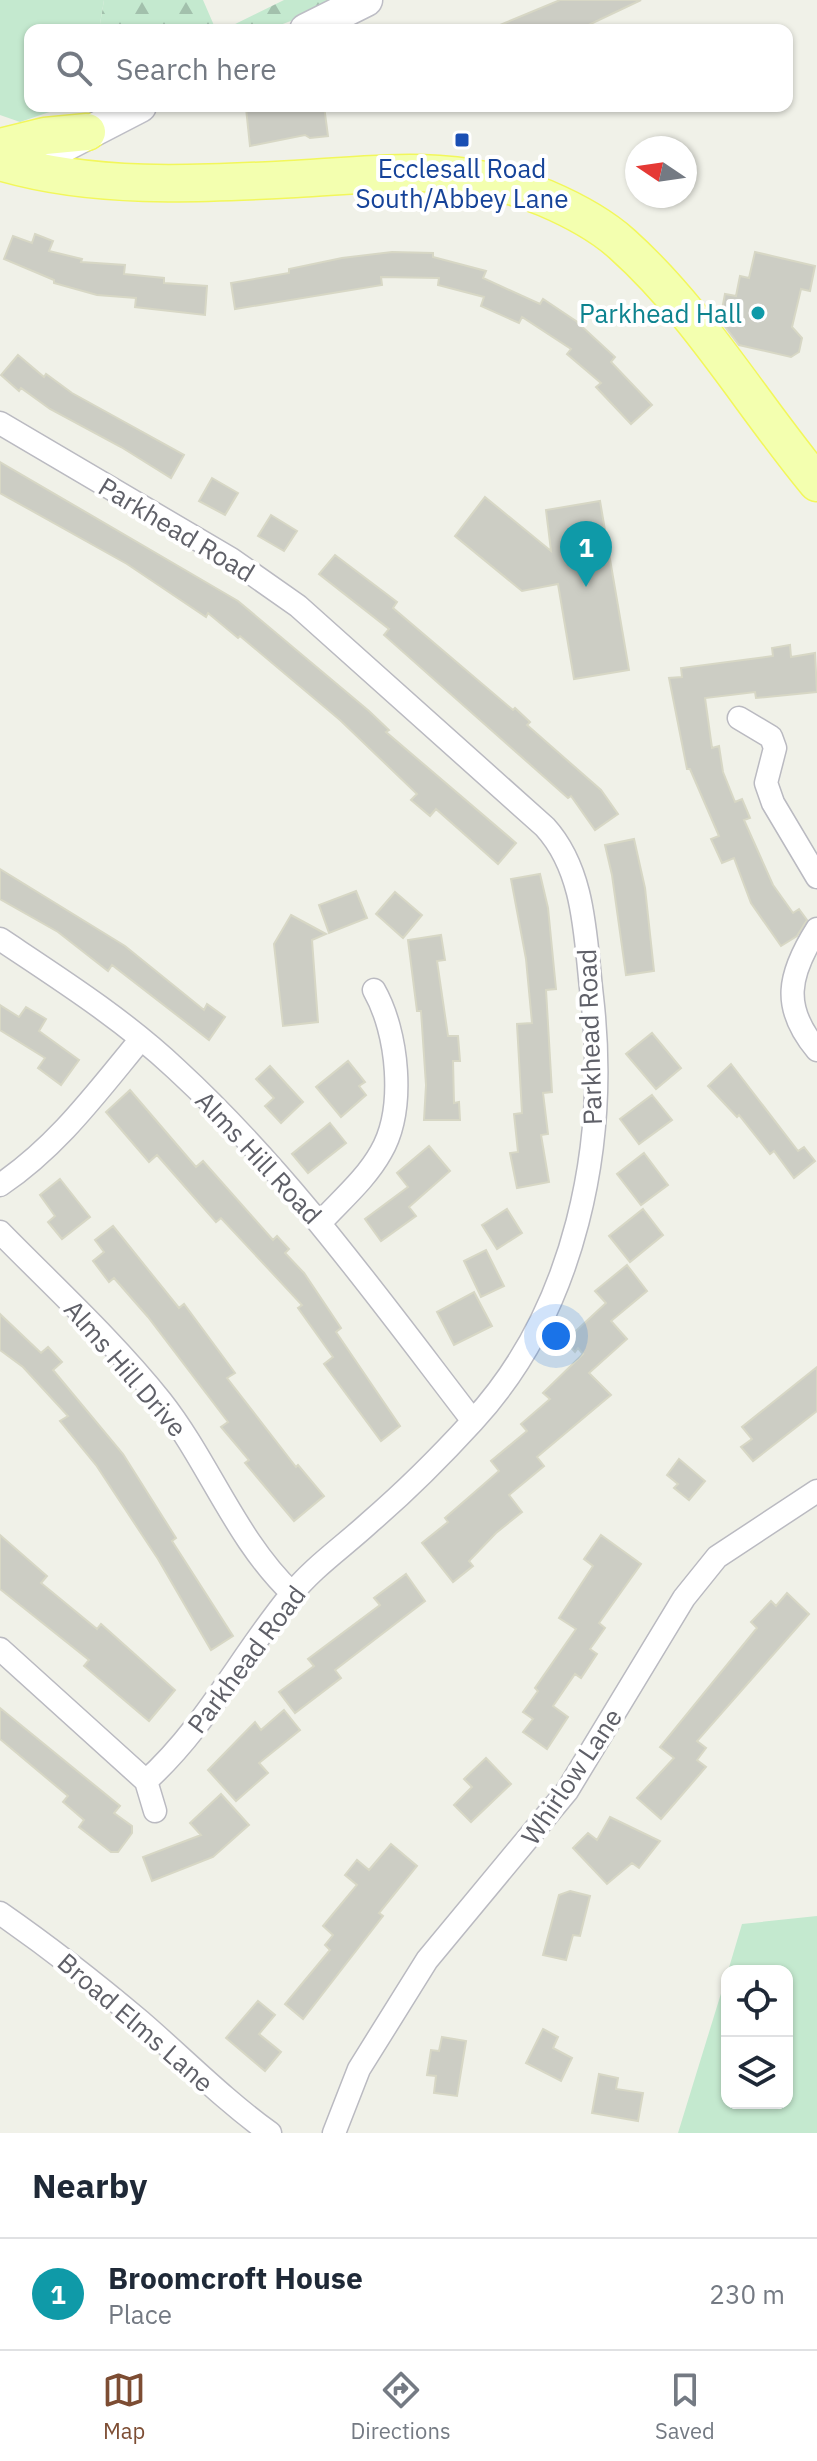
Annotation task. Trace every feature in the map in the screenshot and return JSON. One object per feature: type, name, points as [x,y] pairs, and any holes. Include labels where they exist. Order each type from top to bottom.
[{"type":"main road","points":[[318,24],[366,0]]},
{"type":"main road","points":[[40,172],[55,150],[128,112]]},
{"type":"main road","points":[[0,147],[95,128]]},
{"type":"main road","points":[[95,128],[105,162],[115,172],[134,182]]},
{"type":"main road","points":[[0,162],[40,172],[134,182],[295,179],[396,171],[453,172],[497,180],[594,222],[650,273],[743,385],[817,483]]},
{"type":"street","name":"Parkhead Road","points":[[0,423],[231,559],[298,606],[488,772],[545,827],[569,859],[583,925],[593,1008],[594,1133],[585,1196],[547,1305],[524,1351],[473,1421],[292,1593],[191,1734],[146,1781]]},
{"type":"street","points":[[739,718],[771,737],[775,748],[766,783],[773,803],[817,877]]},
{"type":"street","points":[[817,929],[800,963],[792,998],[793,1016],[817,1050]]},
{"type":"street","name":"Alms Hill Road","points":[[0,939],[141,1039],[224,1117],[320,1223],[473,1421]]},
{"type":"street","points":[[320,1223],[369,1171],[389,1135],[397,1071],[384,1007],[374,990]]},
{"type":"street","points":[[0,1185],[30,1165],[60,1137],[141,1039]]},
{"type":"street","name":"Alms Hill Drive","points":[[0,1232],[160,1401],[196,1449],[264,1564],[292,1593]]},
{"type":"street","name":"Whirlow Lane","points":[[334,2133],[359,2069],[427,1960],[567,1791],[684,1598],[717,1557],[817,1491]]},
{"type":"street","points":[[0,1649],[146,1781],[155,1811]]},
{"type":"street","name":"Broad Elms Lane","points":[[0,1913],[83,1975],[238,2110],[270,2133]]},
{"type":"green space","points":[[0,0],[104,0],[100,24],[24,24],[24,112],[49,112],[20,122],[0,115]]},
{"type":"green space","points":[[104,0],[203,0],[213,24],[100,24]]},
{"type":"green space","points":[[284,0],[346,0],[283,24],[235,24]]},
{"type":"green space","points":[[817,1916],[817,2133],[678,2133],[721,1993],[721,2109],[793,2109],[793,1965],[730,1965],[742,1924]]},
{"type":"building","points":[[560,0],[641,0],[591,24],[502,24]]},
{"type":"building","points":[[246,112],[325,112],[328,136],[310,138],[305,135],[250,146]]},
{"type":"building","points":[[35,234],[53,241],[49,251],[82,259],[81,262],[125,265],[124,274],[164,278],[164,283],[207,286],[205,315],[135,307],[136,298],[97,295],[54,283],[54,280],[4,259],[13,236],[32,243]]},
{"type":"building","points":[[392,252],[433,253],[433,257],[486,271],[483,278],[540,304],[543,299],[576,321],[615,357],[611,362],[652,405],[631,424],[596,387],[601,383],[567,354],[571,349],[522,317],[519,323],[481,306],[484,297],[438,285],[439,278],[381,277],[382,285],[235,309],[231,283],[289,273],[289,269],[342,258]]},
{"type":"building","name":"Parkhead Hall","points":[[755,252],[815,266],[810,291],[801,289],[792,327],[802,338],[799,352],[791,357],[739,345],[720,320],[725,294],[736,296],[740,276],[749,278]]},
{"type":"building","points":[[18,355],[44,377],[46,374],[72,393],[184,455],[171,478],[50,409],[21,388],[19,391],[1,375]]},
{"type":"building","points":[[0,462],[238,601],[369,711],[389,730],[386,732],[516,843],[498,864],[436,809],[430,816],[411,800],[417,794],[340,720],[240,636],[238,638],[208,613],[206,617],[127,564],[0,493]]},
{"type":"building","points":[[212,478],[238,493],[225,515],[199,501]]},
{"type":"building","points":[[485,497],[551,551],[546,510],[600,501],[629,670],[574,679],[558,584],[522,591],[455,536]]},
{"type":"building","points":[[271,515],[297,531],[284,551],[258,536]]},
{"type":"building","points":[[335,555],[397,602],[393,608],[513,710],[515,708],[530,722],[527,725],[601,790],[618,814],[595,830],[571,796],[568,798],[384,635],[389,629],[319,574]]},
{"type":"building","points":[[790,645],[791,657],[815,653],[817,692],[756,698],[755,692],[705,698],[712,748],[719,746],[723,772],[735,802],[742,799],[750,818],[744,820],[773,885],[793,913],[799,909],[807,920],[797,936],[781,946],[751,903],[734,858],[722,863],[711,839],[719,836],[690,769],[687,769],[669,678],[682,677],[681,668],[773,656],[772,648]]},
{"type":"building","points":[[634,839],[645,888],[654,971],[626,975],[605,845]]},
{"type":"building","points":[[0,869],[125,946],[204,1010],[207,1004],[225,1017],[209,1040],[112,965],[108,971],[58,932],[0,899]]},
{"type":"building","points":[[540,874],[548,908],[556,989],[546,990],[552,1092],[543,1093],[548,1134],[541,1135],[549,1182],[517,1188],[510,1153],[518,1152],[514,1114],[522,1113],[517,1024],[532,1023],[526,959],[511,879]]},
{"type":"building","points":[[356,891],[367,918],[329,933],[319,905]]},
{"type":"building","points":[[395,892],[422,915],[403,938],[376,914]]},
{"type":"building","points":[[291,915],[326,934],[312,940],[318,1022],[283,1026],[274,944]]},
{"type":"building","points":[[441,935],[445,960],[437,961],[448,1036],[458,1036],[460,1061],[453,1061],[454,1103],[459,1102],[460,1120],[424,1120],[426,1085],[421,1011],[417,1011],[408,940]]},
{"type":"building","points":[[0,1005],[19,1017],[26,1007],[46,1019],[39,1031],[79,1060],[61,1085],[38,1068],[45,1058],[0,1030]]},
{"type":"building","points":[[652,1033],[681,1068],[656,1089],[626,1054]]},
{"type":"building","points":[[348,1061],[365,1082],[359,1086],[366,1095],[341,1117],[316,1087]]},
{"type":"building","points":[[731,1064],[798,1151],[804,1147],[815,1161],[794,1178],[774,1151],[770,1154],[739,1115],[737,1117],[708,1086]]},
{"type":"building","points":[[270,1066],[303,1102],[281,1123],[265,1106],[274,1098],[256,1079]]},
{"type":"building","points":[[130,1090],[196,1167],[203,1161],[273,1240],[277,1236],[289,1249],[285,1253],[304,1273],[341,1328],[336,1332],[400,1426],[381,1441],[324,1364],[333,1357],[298,1308],[302,1305],[221,1218],[216,1222],[157,1155],[149,1162],[106,1112]]},
{"type":"building","points":[[652,1095],[672,1120],[639,1144],[620,1119]]},
{"type":"building","points":[[330,1123],[346,1143],[308,1173],[292,1154]]},
{"type":"building","points":[[429,1146],[450,1171],[409,1207],[416,1216],[381,1241],[365,1219],[408,1187],[397,1173]]},
{"type":"building","points":[[644,1153],[668,1185],[641,1205],[617,1174]]},
{"type":"building","points":[[60,1179],[90,1217],[62,1239],[48,1222],[55,1216],[40,1195]]},
{"type":"building","points":[[507,1209],[522,1233],[497,1249],[482,1225]]},
{"type":"building","points":[[643,1209],[663,1235],[630,1262],[609,1236]]},
{"type":"building","points":[[113,1226],[179,1308],[184,1304],[235,1373],[227,1378],[296,1467],[298,1465],[324,1496],[294,1521],[245,1463],[249,1460],[221,1427],[228,1422],[148,1317],[114,1278],[109,1282],[93,1261],[104,1252],[95,1240]]},
{"type":"building","points":[[486,1250],[504,1286],[481,1297],[464,1261]]},
{"type":"building","points":[[627,1265],[647,1291],[611,1321],[627,1339],[589,1373],[611,1395],[537,1457],[544,1466],[509,1495],[522,1512],[496,1533],[469,1561],[473,1566],[453,1582],[422,1543],[448,1522],[445,1518],[499,1471],[491,1461],[527,1431],[521,1424],[550,1399],[543,1393],[583,1354],[578,1348],[575,1352],[565,1341],[606,1303],[595,1291]]},
{"type":"building","points":[[474,1292],[492,1326],[454,1345],[437,1312]]},
{"type":"building","points":[[0,1314],[41,1353],[48,1347],[62,1362],[53,1370],[123,1454],[176,1538],[172,1541],[233,1636],[211,1650],[158,1559],[96,1465],[60,1421],[68,1416],[23,1367],[0,1350]]},
{"type":"building","points":[[817,1367],[817,1411],[753,1461],[741,1447],[752,1439],[742,1427]]},
{"type":"building","points":[[679,1459],[705,1481],[689,1500],[674,1488],[678,1484],[667,1475]]},
{"type":"building","points":[[0,1535],[47,1576],[41,1583],[97,1629],[101,1624],[175,1690],[149,1721],[84,1666],[89,1660],[0,1589]]},
{"type":"building","points":[[601,1535],[641,1564],[599,1623],[605,1628],[590,1649],[597,1654],[581,1678],[575,1674],[553,1706],[568,1717],[547,1749],[523,1732],[533,1719],[523,1712],[538,1691],[535,1688],[576,1629],[559,1618],[593,1566],[584,1559]]},
{"type":"building","points":[[406,1574],[425,1601],[335,1670],[341,1678],[295,1713],[279,1692],[314,1666],[308,1659],[380,1605],[374,1598]]},
{"type":"building","points":[[787,1593],[809,1614],[697,1741],[706,1748],[697,1760],[706,1767],[661,1819],[637,1798],[674,1758],[660,1747],[757,1628],[751,1622],[771,1601],[776,1606]]},
{"type":"building","points":[[0,1708],[120,1806],[114,1813],[132,1826],[132,1833],[118,1852],[111,1852],[79,1827],[84,1820],[63,1802],[68,1796],[0,1739]]},
{"type":"building","points":[[284,1710],[300,1730],[259,1763],[268,1773],[236,1801],[208,1770],[255,1722],[261,1730]]},
{"type":"building","points":[[486,1758],[511,1784],[471,1822],[454,1805],[472,1787],[464,1779]]},
{"type":"building","points":[[221,1794],[249,1825],[213,1857],[152,1881],[143,1857],[201,1835],[190,1823]]},
{"type":"building","points":[[610,1817],[660,1841],[639,1868],[632,1863],[607,1884],[573,1848],[588,1833],[597,1840]]},
{"type":"building","points":[[391,1844],[417,1866],[379,1913],[383,1916],[303,2019],[285,2004],[330,1950],[325,1945],[333,1935],[323,1926],[357,1885],[345,1875],[357,1860],[369,1870]]},
{"type":"building","points":[[570,1891],[590,1896],[580,1936],[573,1935],[566,1960],[543,1955],[559,1895]]},
{"type":"building","points":[[258,2001],[275,2015],[259,2034],[281,2052],[265,2071],[226,2038]]},
{"type":"building","points":[[543,2029],[558,2037],[553,2048],[572,2058],[561,2081],[526,2063]]},
{"type":"building","points":[[442,2037],[466,2041],[457,2096],[434,2093],[436,2076],[427,2075],[431,2050],[439,2051]]},
{"type":"building","points":[[599,2074],[618,2078],[616,2089],[643,2093],[638,2121],[592,2113]]},
{"type":"place","name":"Ecclesall Road South/Abbey Lane","points":[[462,140]]},
{"type":"place","name":"Parkhead Hall","points":[[758,313]]},
{"type":"place","name":"Broomcroft House","points":[[586,587]]}]
